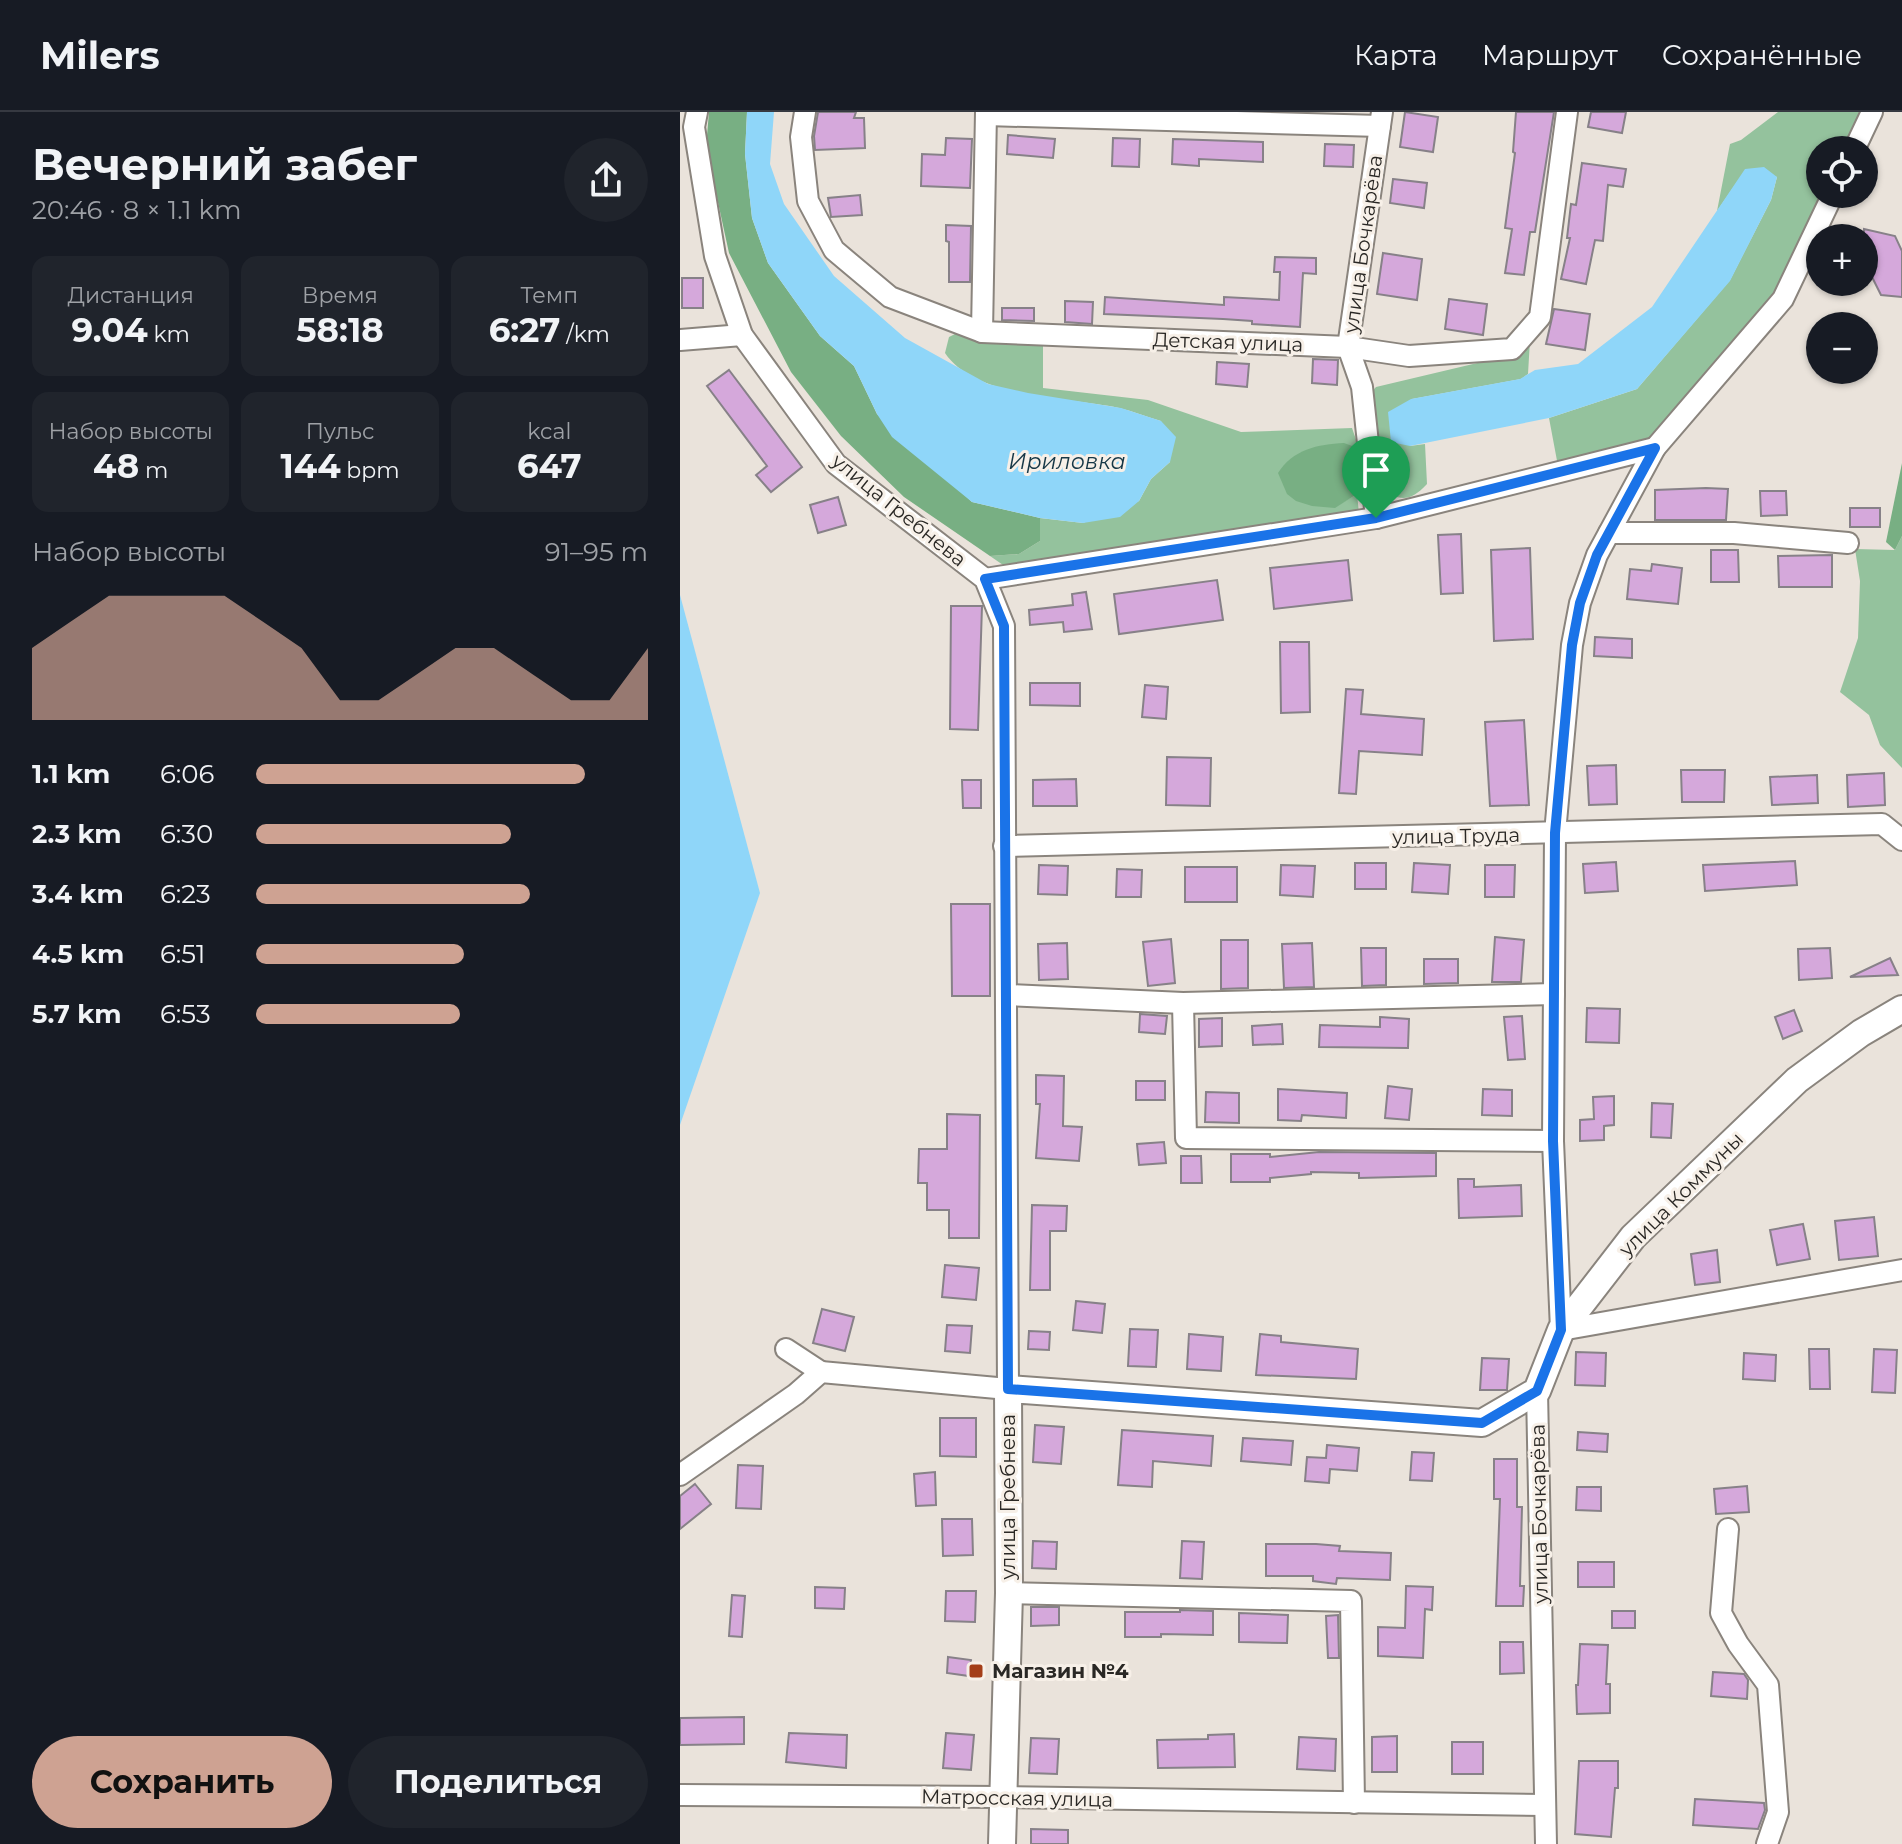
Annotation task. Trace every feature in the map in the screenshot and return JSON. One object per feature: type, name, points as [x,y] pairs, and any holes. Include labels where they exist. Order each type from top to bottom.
[{"type":"main road","name":"улица Коммуны","points":[[1561,1330],[1633,1237],[1797,1080],[1861,1033],[1902,1009]]},
{"type":"main road","name":"улица Бочкарёва","points":[[1537,1391],[1561,1330]]},
{"type":"main road","points":[[1008,1389],[1482,1423],[1537,1391]]},
{"type":"main road","name":"улица Гребнева","points":[[1002,1844],[1009,1593],[1008,1389]]},
{"type":"street","name":"улица Гребнева","points":[[697,112],[694,127],[715,256],[742,335],[836,464],[985,579],[1004,626],[1008,1389]]},
{"type":"street","points":[[805,112],[801,137],[808,201],[834,250],[890,297],[982,332],[986,114],[1381,119]]},
{"type":"street","name":"Детская улица","points":[[982,332],[1348,347],[1409,356],[1512,349],[1540,317],[1567,112]]},
{"type":"street","points":[[1861,136],[1872,112]]},
{"type":"street","name":"улица Бочкарёва","points":[[1376,518],[1362,387],[1348,347],[1381,119]]},
{"type":"street","name":"улица Бочкарёва","points":[[1561,1330],[1553,1141],[1555,833],[1580,603],[1597,555],[1655,448],[1783,299],[1826,208]]},
{"type":"street","points":[[680,340],[742,335]]},
{"type":"street","points":[[985,579],[1376,518],[1655,448]]},
{"type":"street","points":[[1609,533],[1734,533],[1848,543]]},
{"type":"street","name":"улица Труда","points":[[1004,846],[1882,824],[1902,840]]},
{"type":"street","points":[[1008,995],[1183,1003],[1554,994]]},
{"type":"street","points":[[1183,1003],[1186,1138],[1553,1141]]},
{"type":"street","points":[[1561,1330],[1902,1270]]},
{"type":"street","points":[[786,1349],[821,1372],[1008,1389]]},
{"type":"street","points":[[680,1475],[796,1394],[821,1372]]},
{"type":"street","name":"улица Бочкарёва","points":[[1537,1391],[1546,1844]]},
{"type":"street","points":[[1728,1529],[1721,1613],[1738,1644],[1768,1685],[1778,1812],[1767,1844]]},
{"type":"street","points":[[1009,1593],[1351,1601],[1354,1803]]},
{"type":"street","name":"Матросская улица","points":[[680,1795],[1544,1805]]},
{"type":"green space","points":[[709,112],[747,112],[745,154],[752,218],[768,263],[820,336],[854,366],[877,414],[972,502],[1040,518],[1040,541],[1019,554],[990,556],[904,497],[841,436],[791,372],[729,253],[706,147]]},
{"type":"green space","points":[[1778,112],[1864,112],[1853,136],[1806,136],[1806,208],[1820,208],[1812,224],[1806,224],[1806,236],[1782,285],[1648,444],[1558,466],[1549,418],[1637,389],[1730,280],[1771,200],[1777,177],[1746,169],[1717,211],[1730,144],[1741,140]]},
{"type":"green space","points":[[961,331],[1043,338],[1043,388],[1148,400],[1241,432],[1352,428],[1361,454],[1335,507],[1357,494],[1359,513],[1006,567],[990,556],[1019,554],[1040,541],[1040,518],[1083,523],[1139,501],[1151,479],[1170,462],[1161,421],[1119,408],[1000,388],[959,368],[945,353],[949,337]]},
{"type":"green space","points":[[1530,340],[1528,374],[1521,379],[1412,399],[1410,446],[1425,444],[1427,484],[1404,498],[1378,490],[1369,395],[1376,387],[1511,355]]},
{"type":"green space","points":[[1344,443],[1355,447],[1361,454],[1357,494],[1335,508],[1312,506],[1296,501],[1287,494],[1278,473],[1284,465],[1298,454],[1315,447]]},
{"type":"green space","points":[[1902,463],[1902,536],[1895,550],[1886,542]]},
{"type":"green space","points":[[1902,536],[1902,768],[1880,745],[1869,715],[1840,692],[1858,638],[1860,581],[1855,549],[1895,550]]},
{"type":"water","name":"Ириловка","points":[[747,112],[774,112],[770,164],[784,204],[834,276],[905,338],[988,384],[1121,408],[1161,421],[1176,437],[1170,462],[1151,479],[1139,501],[1120,517],[1083,523],[1040,518],[972,502],[892,437],[854,366],[820,336],[768,263],[752,218],[745,154]]},
{"type":"water","points":[[1764,167],[1777,177],[1771,200],[1730,281],[1637,389],[1549,418],[1410,446],[1391,442],[1388,412],[1411,399],[1520,379],[1535,370],[1578,364],[1652,307],[1745,169]]},
{"type":"water","points":[[680,595],[760,893],[680,1125]]},
{"type":"building","points":[[818,112],[856,112],[854,118],[864,118],[865,148],[815,150]]},
{"type":"building","points":[[1405,112],[1438,117],[1433,152],[1400,147]]},
{"type":"building","points":[[1516,112],[1554,112],[1535,232],[1530,232],[1524,275],[1505,273],[1512,229],[1505,228],[1515,153]]},
{"type":"building","points":[[1591,112],[1626,112],[1622,133],[1588,127]]},
{"type":"building","points":[[1008,135],[1055,139],[1053,158],[1007,154]]},
{"type":"building","points":[[946,138],[972,139],[970,188],[921,186],[922,154],[945,155]]},
{"type":"building","points":[[1113,138],[1140,139],[1139,167],[1112,166]]},
{"type":"building","points":[[1173,139],[1263,142],[1263,162],[1199,159],[1199,166],[1172,164]]},
{"type":"building","points":[[1325,144],[1354,145],[1353,167],[1324,166]]},
{"type":"building","points":[[1582,163],[1626,169],[1623,187],[1608,185],[1603,241],[1595,240],[1586,284],[1561,279],[1570,238],[1567,238],[1571,204],[1576,205]]},
{"type":"building","points":[[1393,179],[1427,183],[1424,208],[1390,203]]},
{"type":"building","points":[[860,195],[862,215],[831,217],[828,198]]},
{"type":"building","points":[[946,225],[971,226],[970,282],[949,282]]},
{"type":"building","points":[[1878,232],[1895,236],[1902,251],[1902,297],[1881,295],[1878,289]]},
{"type":"building","points":[[1383,253],[1422,259],[1417,300],[1377,294]]},
{"type":"building","points":[[1275,257],[1316,258],[1316,274],[1303,273],[1300,327],[1223,319],[1104,314],[1105,297],[1224,305],[1224,297],[1279,300],[1280,272],[1274,272]]},
{"type":"building","points":[[682,278],[703,278],[703,308],[682,308]]},
{"type":"building","points":[[1449,299],[1487,304],[1483,335],[1445,329]]},
{"type":"building","points":[[1065,301],[1093,302],[1092,324],[1065,322]]},
{"type":"building","points":[[1002,308],[1034,308],[1034,321],[1002,320]]},
{"type":"building","points":[[1554,309],[1590,314],[1585,350],[1546,344]]},
{"type":"building","points":[[1313,359],[1338,360],[1337,385],[1312,383]]},
{"type":"building","points":[[1217,362],[1249,364],[1247,387],[1216,384]]},
{"type":"building","points":[[729,370],[802,467],[771,492],[756,475],[767,466],[707,386]]},
{"type":"building","points":[[1728,489],[1726,520],[1655,520],[1655,490]]},
{"type":"building","points":[[1760,491],[1786,491],[1787,515],[1761,516]]},
{"type":"building","points":[[838,497],[846,525],[818,533],[810,505]]},
{"type":"building","points":[[1850,508],[1880,508],[1880,527],[1850,527]]},
{"type":"building","points":[[1461,534],[1463,593],[1441,594],[1438,535]]},
{"type":"building","points":[[1530,548],[1533,639],[1494,641],[1491,550]]},
{"type":"building","points":[[1711,550],[1738,550],[1739,582],[1711,582]]},
{"type":"building","points":[[1832,555],[1832,587],[1779,587],[1778,556]]},
{"type":"building","points":[[1348,560],[1352,600],[1274,609],[1270,568]]},
{"type":"building","points":[[1652,564],[1682,568],[1678,604],[1627,599],[1630,569],[1651,571]]},
{"type":"building","points":[[1217,580],[1223,620],[1119,634],[1114,594]]},
{"type":"building","points":[[1086,592],[1092,629],[1064,632],[1063,622],[1030,625],[1029,610],[1073,605],[1072,594]]},
{"type":"building","points":[[951,606],[982,606],[978,730],[950,729]]},
{"type":"building","points":[[1595,637],[1632,639],[1632,658],[1594,656]]},
{"type":"building","points":[[1280,642],[1309,642],[1310,712],[1281,713]]},
{"type":"building","points":[[1030,683],[1080,683],[1080,706],[1030,705]]},
{"type":"building","points":[[1145,685],[1168,687],[1166,719],[1142,717]]},
{"type":"building","points":[[1346,689],[1363,690],[1361,714],[1424,719],[1422,755],[1359,751],[1356,794],[1339,793]]},
{"type":"building","points":[[1524,720],[1529,805],[1490,806],[1485,722]]},
{"type":"building","points":[[1167,757],[1211,758],[1210,806],[1166,805]]},
{"type":"building","points":[[1616,765],[1617,804],[1589,805],[1587,766]]},
{"type":"building","points":[[1681,770],[1725,770],[1724,802],[1682,802]]},
{"type":"building","points":[[1884,773],[1885,805],[1848,807],[1847,775]]},
{"type":"building","points":[[1817,775],[1818,803],[1772,805],[1770,777]]},
{"type":"building","points":[[1076,779],[1077,806],[1033,806],[1033,780]]},
{"type":"building","points":[[962,780],[981,780],[981,808],[963,808]]},
{"type":"building","points":[[1795,861],[1797,885],[1705,891],[1703,865]]},
{"type":"building","points":[[1616,862],[1618,891],[1585,893],[1583,864]]},
{"type":"building","points":[[1355,863],[1386,863],[1386,889],[1355,889]]},
{"type":"building","points":[[1414,863],[1450,865],[1448,894],[1412,892]]},
{"type":"building","points":[[1039,865],[1068,866],[1067,895],[1038,894]]},
{"type":"building","points":[[1281,865],[1315,866],[1313,897],[1280,895]]},
{"type":"building","points":[[1485,865],[1515,865],[1514,897],[1485,897]]},
{"type":"building","points":[[1185,867],[1237,867],[1237,902],[1185,902]]},
{"type":"building","points":[[1117,869],[1142,870],[1141,897],[1116,897]]},
{"type":"building","points":[[951,904],[990,904],[990,996],[952,996]]},
{"type":"building","points":[[1495,937],[1524,940],[1521,982],[1492,982]]},
{"type":"building","points":[[1171,939],[1175,983],[1148,986],[1143,942]]},
{"type":"building","points":[[1221,940],[1248,940],[1248,988],[1221,989]]},
{"type":"building","points":[[1067,943],[1068,979],[1039,980],[1038,944]]},
{"type":"building","points":[[1312,943],[1314,987],[1284,988],[1282,944]]},
{"type":"building","points":[[1361,948],[1386,948],[1386,985],[1362,986]]},
{"type":"building","points":[[1830,948],[1832,978],[1799,980],[1798,949]]},
{"type":"building","points":[[1890,958],[1898,975],[1850,977]]},
{"type":"building","points":[[1424,959],[1458,959],[1458,983],[1424,984]]},
{"type":"building","points":[[1587,1008],[1620,1009],[1619,1043],[1586,1042]]},
{"type":"building","points":[[1794,1010],[1802,1031],[1783,1039],[1775,1017]]},
{"type":"building","points":[[1140,1014],[1167,1016],[1165,1034],[1139,1032]]},
{"type":"building","points":[[1522,1016],[1525,1059],[1508,1060],[1504,1017]]},
{"type":"building","points":[[1380,1017],[1409,1019],[1408,1048],[1319,1047],[1320,1025],[1380,1027]]},
{"type":"building","points":[[1222,1018],[1222,1046],[1199,1047],[1199,1019]]},
{"type":"building","points":[[1282,1024],[1283,1044],[1253,1045],[1252,1026]]},
{"type":"building","points":[[1036,1075],[1064,1076],[1063,1126],[1082,1127],[1079,1161],[1036,1158],[1040,1104],[1036,1104]]},
{"type":"building","points":[[1136,1081],[1165,1081],[1165,1100],[1136,1100]]},
{"type":"building","points":[[1388,1086],[1412,1089],[1409,1120],[1385,1118]]},
{"type":"building","points":[[1278,1089],[1347,1093],[1346,1118],[1302,1115],[1301,1121],[1278,1120]]},
{"type":"building","points":[[1483,1089],[1512,1090],[1512,1116],[1482,1115]]},
{"type":"building","points":[[1206,1092],[1239,1093],[1239,1123],[1205,1122]]},
{"type":"building","points":[[1614,1096],[1614,1125],[1604,1126],[1604,1140],[1580,1141],[1580,1120],[1594,1119],[1593,1097]]},
{"type":"building","points":[[1652,1103],[1673,1104],[1671,1138],[1651,1137]]},
{"type":"building","points":[[947,1114],[980,1115],[979,1238],[949,1238],[949,1210],[927,1210],[927,1183],[918,1183],[919,1149],[947,1149]]},
{"type":"building","points":[[1164,1142],[1166,1163],[1139,1165],[1137,1144]]},
{"type":"building","points":[[1319,1152],[1436,1153],[1436,1176],[1359,1178],[1359,1173],[1311,1172],[1270,1178],[1270,1182],[1231,1182],[1231,1154],[1270,1154],[1270,1157]]},
{"type":"building","points":[[1181,1156],[1201,1156],[1202,1183],[1181,1183]]},
{"type":"building","points":[[1458,1179],[1474,1179],[1474,1187],[1521,1185],[1522,1216],[1459,1218]]},
{"type":"building","points":[[1032,1205],[1067,1206],[1066,1231],[1050,1231],[1050,1290],[1030,1290]]},
{"type":"building","points":[[1874,1217],[1878,1256],[1839,1260],[1835,1221]]},
{"type":"building","points":[[1803,1224],[1810,1259],[1777,1265],[1770,1230]]},
{"type":"building","points":[[1717,1250],[1720,1282],[1695,1285],[1691,1254]]},
{"type":"building","points":[[945,1265],[979,1268],[976,1300],[942,1297]]},
{"type":"building","points":[[1076,1301],[1105,1304],[1102,1333],[1073,1330]]},
{"type":"building","points":[[822,1309],[854,1317],[845,1351],[813,1343]]},
{"type":"building","points":[[947,1325],[972,1326],[970,1353],[945,1351]]},
{"type":"building","points":[[1130,1329],[1158,1330],[1156,1367],[1128,1366]]},
{"type":"building","points":[[1029,1331],[1050,1332],[1049,1350],[1028,1349]]},
{"type":"building","points":[[1189,1334],[1223,1337],[1221,1371],[1187,1369]]},
{"type":"building","points":[[1260,1334],[1281,1336],[1281,1342],[1358,1349],[1356,1379],[1256,1375]]},
{"type":"building","points":[[1809,1349],[1829,1349],[1830,1389],[1810,1389]]},
{"type":"building","points":[[1874,1349],[1897,1350],[1895,1393],[1872,1392]]},
{"type":"building","points":[[1576,1352],[1606,1353],[1605,1386],[1575,1385]]},
{"type":"building","points":[[1744,1353],[1776,1355],[1775,1381],[1743,1379]]},
{"type":"building","points":[[1482,1358],[1509,1359],[1507,1390],[1480,1390]]},
{"type":"building","points":[[940,1418],[976,1418],[976,1457],[940,1456]]},
{"type":"building","points":[[1035,1425],[1064,1427],[1061,1464],[1033,1462]]},
{"type":"building","points":[[1122,1430],[1213,1436],[1211,1466],[1153,1461],[1152,1487],[1118,1485]]},
{"type":"building","points":[[1578,1432],[1608,1434],[1607,1452],[1577,1450]]},
{"type":"building","points":[[1243,1438],[1293,1441],[1291,1465],[1241,1461]]},
{"type":"building","points":[[1327,1445],[1359,1448],[1357,1471],[1330,1469],[1329,1483],[1305,1481],[1307,1457],[1326,1458]]},
{"type":"building","points":[[1412,1452],[1434,1453],[1432,1481],[1410,1480]]},
{"type":"building","points":[[1494,1459],[1517,1459],[1517,1507],[1522,1507],[1520,1586],[1524,1586],[1523,1606],[1496,1606],[1500,1499],[1494,1499]]},
{"type":"building","points":[[738,1465],[763,1466],[761,1509],[736,1508]]},
{"type":"building","points":[[935,1472],[936,1505],[916,1506],[914,1474]]},
{"type":"building","points":[[695,1484],[711,1504],[680,1529],[680,1496]]},
{"type":"building","points":[[1747,1486],[1749,1512],[1716,1514],[1714,1489]]},
{"type":"building","points":[[1577,1487],[1601,1487],[1601,1511],[1576,1510]]},
{"type":"building","points":[[942,1519],[972,1519],[973,1555],[943,1556]]},
{"type":"building","points":[[1033,1541],[1057,1542],[1056,1569],[1032,1568]]},
{"type":"building","points":[[1182,1541],[1204,1542],[1202,1579],[1180,1578]]},
{"type":"building","points":[[1266,1544],[1316,1544],[1340,1546],[1339,1551],[1391,1553],[1390,1580],[1337,1578],[1336,1584],[1313,1581],[1313,1576],[1266,1576]]},
{"type":"building","points":[[1578,1562],[1614,1562],[1614,1587],[1578,1587]]},
{"type":"building","points":[[1406,1586],[1433,1587],[1432,1610],[1425,1609],[1423,1658],[1378,1656],[1378,1627],[1405,1628]]},
{"type":"building","points":[[815,1587],[845,1588],[844,1609],[815,1608]]},
{"type":"building","points":[[946,1591],[976,1591],[975,1622],[945,1621]]},
{"type":"building","points":[[732,1595],[745,1596],[742,1637],[729,1636]]},
{"type":"building","points":[[1031,1607],[1059,1607],[1059,1625],[1031,1626]]},
{"type":"building","points":[[1213,1611],[1213,1635],[1125,1637],[1125,1612]]},
{"type":"building","points":[[1612,1611],[1635,1611],[1635,1628],[1612,1628]]},
{"type":"building","points":[[1239,1613],[1288,1615],[1287,1643],[1239,1642]]},
{"type":"building","points":[[1338,1615],[1339,1658],[1328,1658],[1326,1616]]},
{"type":"building","points":[[1500,1642],[1523,1642],[1524,1673],[1500,1674]]},
{"type":"building","points":[[1580,1644],[1608,1645],[1606,1684],[1610,1684],[1610,1713],[1577,1714]]},
{"type":"building","points":[[948,1657],[971,1660],[969,1676],[947,1673]]},
{"type":"building","points":[[1713,1672],[1744,1674],[1748,1680],[1747,1699],[1711,1696]]},
{"type":"building","points":[[744,1717],[744,1744],[680,1745],[680,1718]]},
{"type":"building","points":[[789,1733],[847,1735],[846,1768],[786,1762]]},
{"type":"building","points":[[946,1733],[974,1735],[971,1770],[943,1768]]},
{"type":"building","points":[[1234,1734],[1235,1767],[1158,1768],[1157,1740],[1208,1739],[1208,1735]]},
{"type":"building","points":[[1397,1736],[1397,1772],[1372,1772],[1372,1737]]},
{"type":"building","points":[[1299,1737],[1336,1739],[1335,1771],[1297,1769]]},
{"type":"building","points":[[1031,1738],[1059,1739],[1057,1774],[1029,1773]]},
{"type":"building","points":[[1452,1742],[1483,1742],[1483,1774],[1452,1774]]},
{"type":"building","points":[[1579,1761],[1618,1761],[1618,1788],[1615,1788],[1611,1837],[1575,1834]]},
{"type":"building","points":[[1695,1799],[1764,1803],[1765,1810],[1758,1829],[1693,1825]]},
{"type":"building","points":[[1031,1829],[1068,1830],[1068,1844],[1031,1844]]},
{"type":"place","name":"Магазин №4","points":[[976,1671]]},
{"type":"route","points":[[1655,448],[1597,555],[1580,603],[1572,645],[1555,833],[1553,1141],[1561,1330],[1537,1391],[1482,1423],[1008,1389],[1004,626],[985,579],[1376,518],[1655,448]]}]
